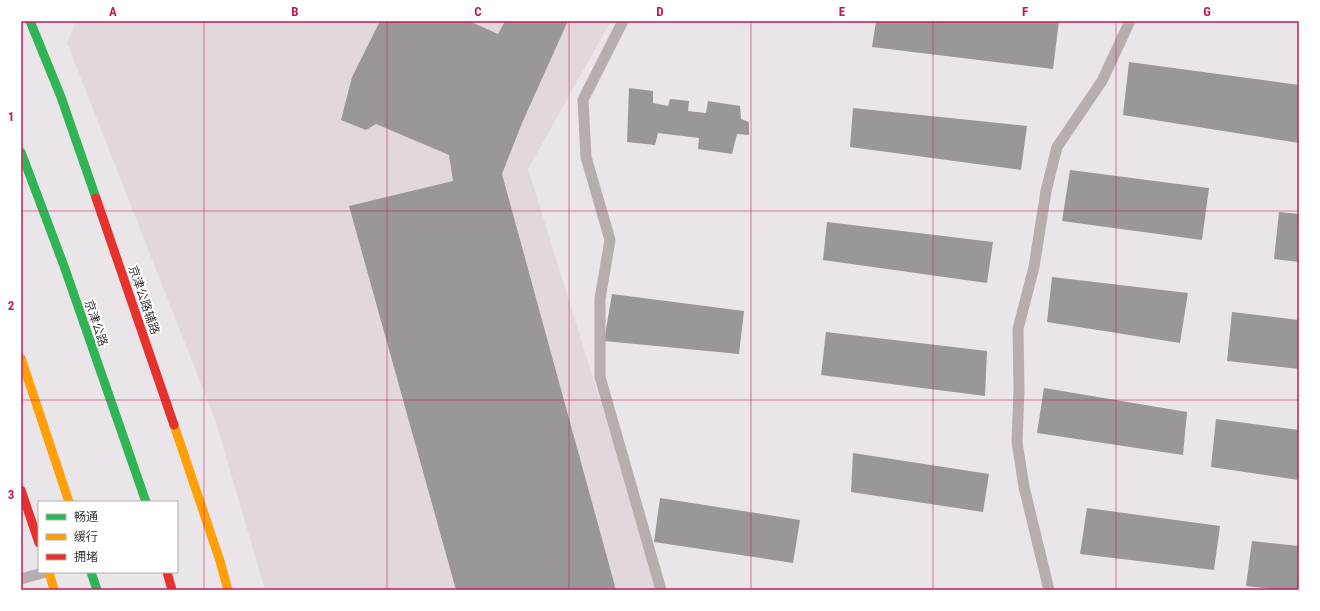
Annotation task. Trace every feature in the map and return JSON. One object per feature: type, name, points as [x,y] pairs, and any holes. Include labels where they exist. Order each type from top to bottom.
[{"type":"main road","name":"京津公路辅路","points":[[30,21],[64,104],[218,554],[228,590]]},
{"type":"main road","name":"京津公路","points":[[21,152],[64,266],[146,501]]},
{"type":"main road","points":[[21,358],[69,501]]},
{"type":"main road","points":[[21,490],[38,540]]},
{"type":"main road","points":[[47,573],[54,590]]},
{"type":"main road","points":[[91,573],[97,590]]},
{"type":"main road","points":[[167,573],[172,590]]},
{"type":"lane","points":[[623,21],[583,100],[586,157],[610,240],[600,299],[600,377],[661,590]]},
{"type":"lane","points":[[1049,590],[1024,487],[1017,442],[1019,390],[1018,329],[1034,267],[1046,191],[1057,147],[1102,81],[1130,21]]},
{"type":"lane","points":[[21,578],[43,573]]},
{"type":"shaded area","points":[[76,21],[611,21],[528,169],[659,590],[265,590],[216,422],[67,43]]},
{"type":"building","points":[[380,21],[469,21],[498,34],[505,21],[568,21],[522,123],[502,174],[616,590],[456,590],[349,206],[453,181],[449,155],[376,124],[366,130],[341,120],[352,77]]},
{"type":"building","points":[[876,21],[1059,21],[1053,69],[872,47]]},
{"type":"building","points":[[1129,62],[1299,85],[1299,143],[1123,115]]},
{"type":"building","points":[[629,88],[653,91],[653,103],[668,106],[670,99],[689,101],[688,111],[706,113],[708,101],[740,106],[741,119],[749,122],[749,135],[737,134],[732,154],[698,149],[699,138],[658,133],[655,145],[627,142]]},
{"type":"building","points":[[853,108],[1027,126],[1021,170],[850,147]]},
{"type":"building","points":[[1070,170],[1209,188],[1202,240],[1062,221]]},
{"type":"building","points":[[1279,212],[1299,214],[1299,262],[1274,259]]},
{"type":"building","points":[[827,222],[993,242],[987,283],[823,260]]},
{"type":"building","points":[[1052,277],[1188,293],[1180,343],[1047,322]]},
{"type":"building","points":[[612,294],[744,311],[739,354],[604,341]]},
{"type":"building","points":[[1232,312],[1299,320],[1299,369],[1227,361]]},
{"type":"building","points":[[826,332],[987,351],[985,396],[821,375]]},
{"type":"building","points":[[1044,388],[1187,412],[1183,455],[1037,433]]},
{"type":"building","points":[[1216,419],[1299,430],[1299,480],[1211,467]]},
{"type":"building","points":[[853,453],[989,474],[983,512],[851,492]]},
{"type":"building","points":[[660,498],[800,520],[793,563],[654,542]]},
{"type":"building","points":[[1087,508],[1220,526],[1214,570],[1080,554]]},
{"type":"building","points":[[1252,541],[1299,546],[1299,590],[1281,590],[1246,586]]},
{"type":"traffic: fast","points":[[30,21],[61,97],[96,198]]},
{"type":"traffic: fast","points":[[21,152],[64,266],[146,501]]},
{"type":"traffic: fast","points":[[91,573],[97,590]]},
{"type":"traffic: slow","points":[[21,358],[69,501]]},
{"type":"traffic: slow","points":[[174,425],[220,561],[228,590]]},
{"type":"traffic: slow","points":[[49,573],[54,590]]},
{"type":"traffic: jam","points":[[96,198],[174,425]]},
{"type":"traffic: jam","points":[[21,490],[38,540]]},
{"type":"traffic: jam","points":[[167,573],[172,590]]}]
